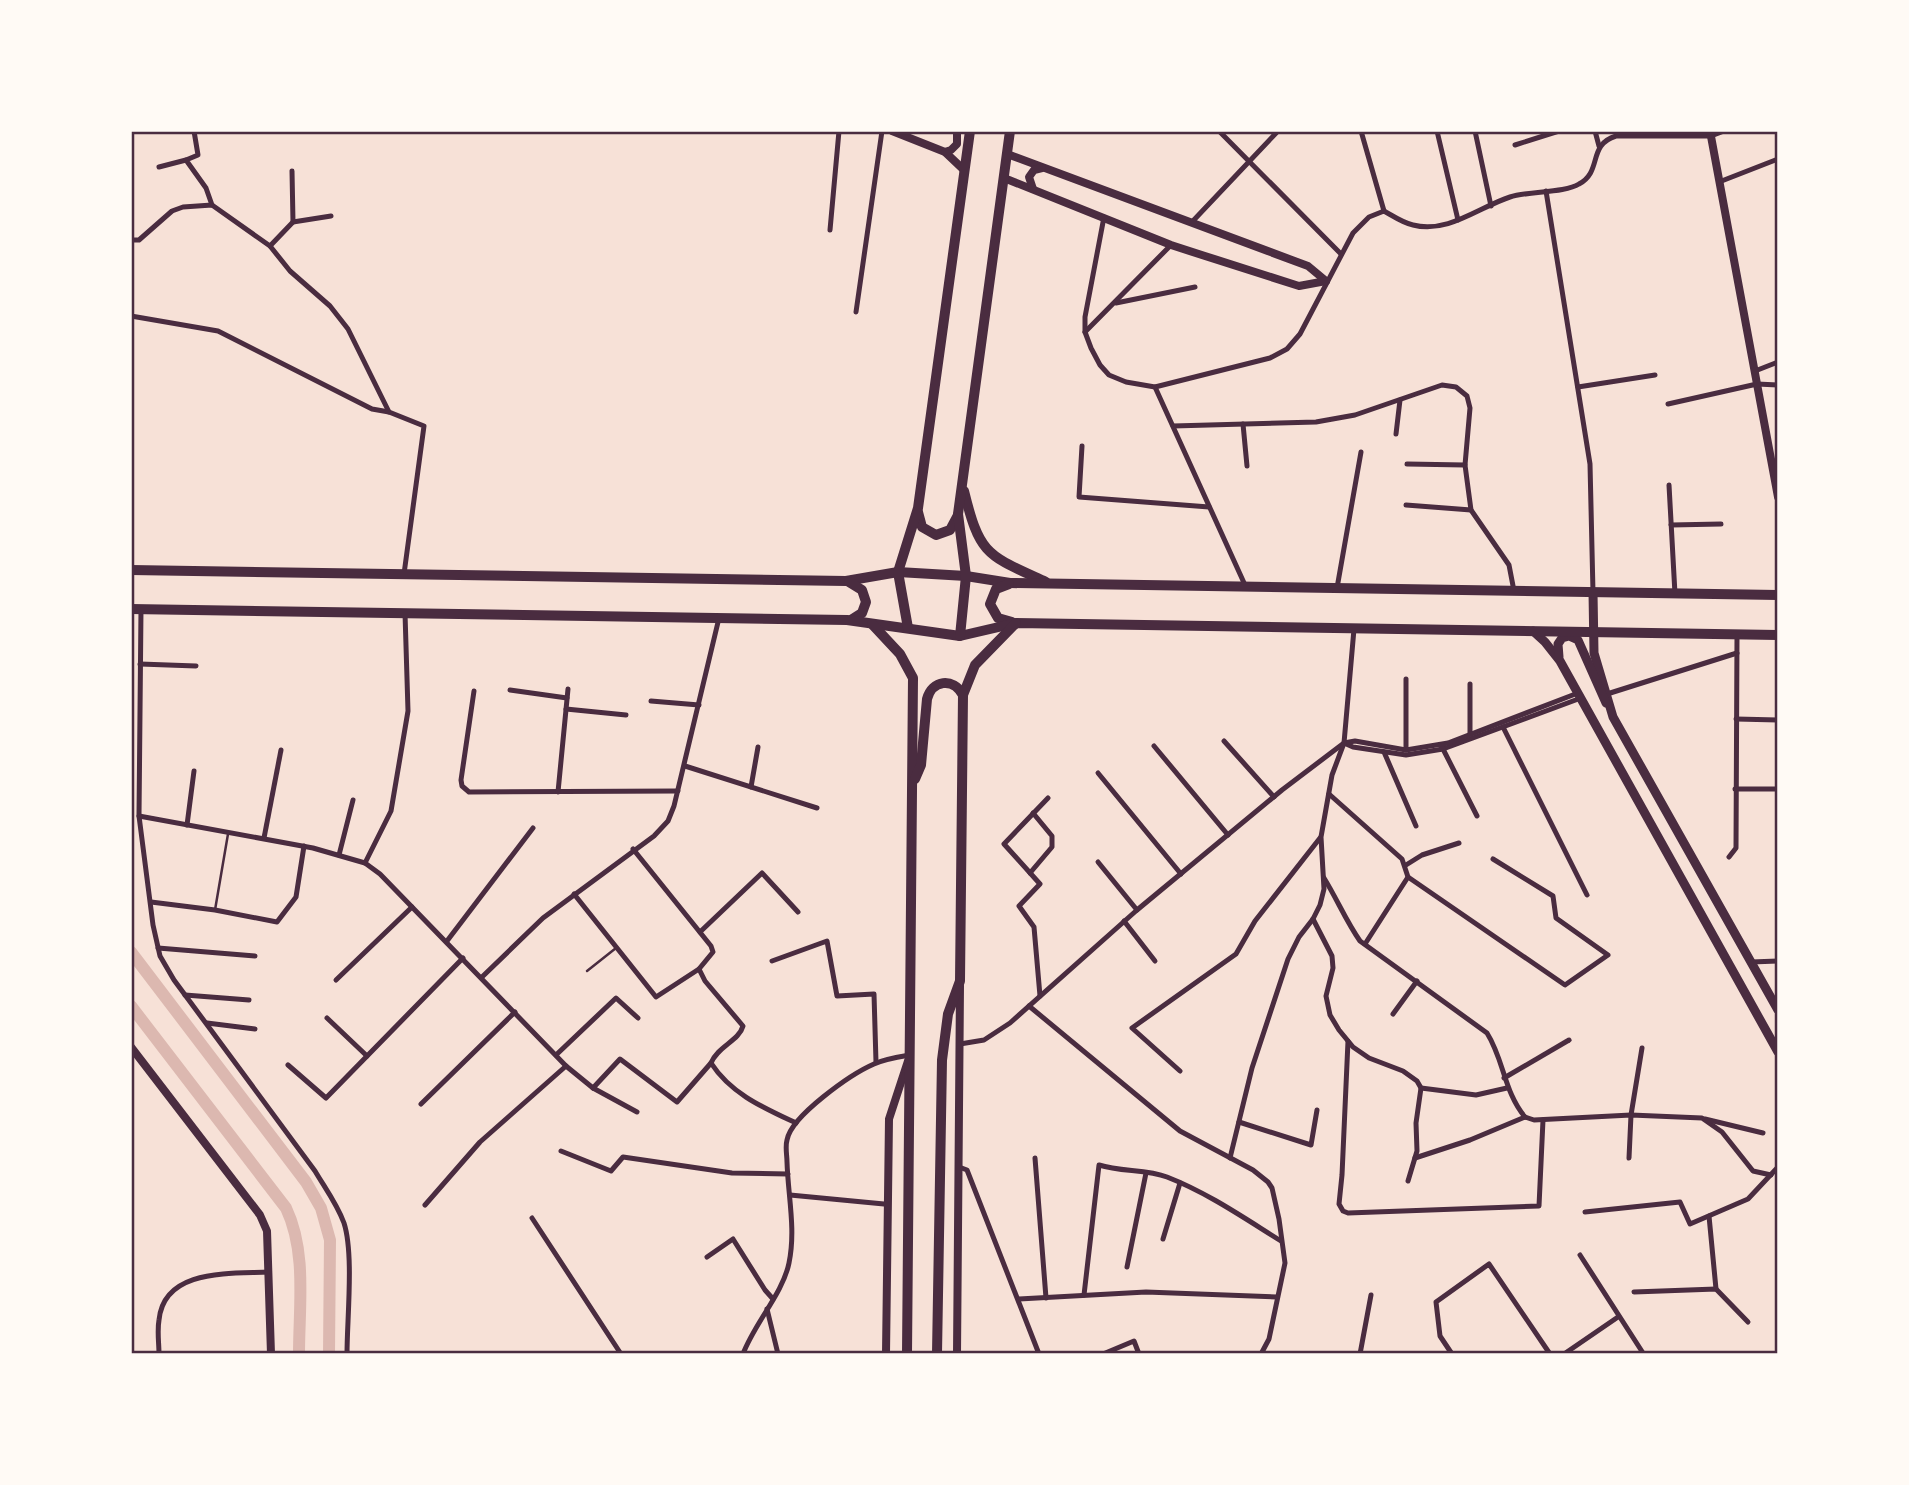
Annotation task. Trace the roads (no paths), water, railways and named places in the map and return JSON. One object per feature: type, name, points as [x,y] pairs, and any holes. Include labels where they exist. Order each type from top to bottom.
[{"type":"highway","points":[[908,628],[898,572],[918,508],[970,131]]},
{"type":"highway","points":[[960,636],[966,576],[958,513],[1010,131]]},
{"type":"highway","points":[[962,484],[974,527],[984,546],[1005,563],[1050,584]]},
{"type":"highway","points":[[918,508],[922,527],[936,535],[950,530],[958,513]]},
{"type":"highway","points":[[131,570],[846,581],[898,572],[966,576],[1010,583],[1778,595]]},
{"type":"highway","points":[[846,581],[862,590],[866,602],[860,616],[847,620]]},
{"type":"highway","points":[[1010,583],[996,589],[990,604],[998,618],[1016,623]]},
{"type":"highway","points":[[136,609],[847,620],[960,636],[1016,623],[1778,635]]},
{"type":"highway","points":[[872,623],[900,654],[913,678],[907,1354]]},
{"type":"highway","points":[[937,1354],[942,1060],[948,1014],[960,981],[963,695],[975,665],[1016,623]]},
{"type":"highway","points":[[913,785],[921,765],[927,696],[930,690],[937,684],[946,682],[955,685],[963,695]]},
{"type":"main road","points":[[892,131],[945,152],[964,170]]},
{"type":"main road","points":[[945,152],[957,144],[957,131]]},
{"type":"main road","points":[[1711,134],[1757,384],[1774,458],[1778,497]]},
{"type":"main road","points":[[1007,154],[1308,266],[1326,281]]},
{"type":"main road","points":[[1033,189],[1029,177],[1034,170],[1042,168]]},
{"type":"main road","points":[[1004,178],[1171,245],[1299,286],[1326,281]]},
{"type":"main road","points":[[1593,592],[1594,653],[1614,717]]},
{"type":"main road","points":[[1533,631],[1560,661],[1778,1052]]},
{"type":"main road","points":[[1560,661],[1557,648],[1559,640],[1566,636],[1576,638],[1585,652],[1599,692],[1778,1010]]},
{"type":"main road","points":[[957,1354],[960,981]]},
{"type":"main road","points":[[131,1046],[260,1214],[267,1231],[271,1354]]},
{"type":"main road","points":[[886,1354],[890,1119],[910,1055]]},
{"type":"street","points":[[159,167],[198,155],[194,131]]},
{"type":"street","points":[[830,230],[839,131]]},
{"type":"street","points":[[856,312],[881,131]]},
{"type":"street","points":[[1219,131],[1341,254]]},
{"type":"street","points":[[1191,224],[1278,131]]},
{"type":"street","points":[[1361,131],[1384,211]]},
{"type":"street","points":[[1437,131],[1458,220]]},
{"type":"street","points":[[1475,131],[1491,206]]},
{"type":"street","points":[[1515,145],[1559,131]]},
{"type":"street","points":[[1104,216],[1085,332],[1091,348],[1109,375],[1126,382],[1155,387],[1270,358],[1287,349],[1300,334],[1353,233],[1369,217],[1384,211],[1415,226],[1444,225],[1510,197],[1577,186],[1588,178],[1594,168],[1599,146],[1595,131]]},
{"type":"street","points":[[1599,146],[1616,136],[1711,134],[1724,131]]},
{"type":"street","points":[[1719,182],[1778,159]]},
{"type":"street","points":[[186,160],[206,188],[212,205],[270,246],[290,271],[330,306],[348,329],[389,412]]},
{"type":"street","points":[[292,171],[293,222]]},
{"type":"street","points":[[1546,191],[1590,464],[1593,592]]},
{"type":"street","points":[[131,240],[139,240],[172,211],[183,207],[212,205]]},
{"type":"street","points":[[270,246],[293,222],[331,216]]},
{"type":"street","points":[[1085,332],[1171,245]]},
{"type":"street","points":[[1116,303],[1195,287]]},
{"type":"street","points":[[131,316],[218,331],[372,409],[389,412],[424,426],[404,574]]},
{"type":"street","points":[[1755,371],[1778,362]]},
{"type":"street","points":[[1578,387],[1655,375]]},
{"type":"street","points":[[1668,404],[1757,384],[1778,384]]},
{"type":"street","points":[[1173,426],[1316,422],[1355,415],[1442,385],[1456,387],[1467,396],[1470,408],[1465,465],[1471,510],[1510,565],[1514,591]]},
{"type":"street","points":[[1155,387],[1246,587]]},
{"type":"street","points":[[1396,434],[1400,400]]},
{"type":"street","points":[[1243,425],[1247,466]]},
{"type":"street","points":[[1082,446],[1079,497],[1209,507]]},
{"type":"street","points":[[1337,589],[1361,452]]},
{"type":"street","points":[[1407,464],[1465,465]]},
{"type":"street","points":[[1669,485],[1675,594]]},
{"type":"street","points":[[1406,505],[1471,510]]},
{"type":"street","points":[[1671,525],[1721,524]]},
{"type":"street","points":[[136,609],[140,664],[139,817],[160,956],[174,981],[315,1171],[335,1204],[344,1224],[348,1244],[347,1354]]},
{"type":"street","points":[[365,863],[391,810],[408,711],[405,613]]},
{"type":"street","points":[[482,976],[543,918],[654,836],[668,821],[685,766],[719,618]]},
{"type":"street","points":[[1230,1157],[1252,1068],[1287,959],[1321,905],[1324,889],[1321,837],[1332,775],[1344,743],[1354,628]]},
{"type":"street","points":[[1729,857],[1736,848],[1737,635]]},
{"type":"street","points":[[1607,694],[1737,653]]},
{"type":"street","points":[[140,664],[196,666]]},
{"type":"street","points":[[1406,678],[1406,750]]},
{"type":"street","points":[[1470,684],[1470,733]]},
{"type":"street","points":[[558,792],[568,689]]},
{"type":"street","points":[[510,690],[567,698]]},
{"type":"street","points":[[474,691],[461,780],[462,786],[469,792],[678,791]]},
{"type":"street","points":[[1344,743],[1353,747],[1406,755],[1503,727],[1580,696]]},
{"type":"street","points":[[960,1044],[984,1040],[1010,1023],[1124,921],[1344,743],[1355,741],[1406,750],[1442,746],[1470,733],[1580,696]]},
{"type":"street","points":[[651,701],[699,705]]},
{"type":"street","points":[[566,709],[626,715]]},
{"type":"street","points":[[1736,719],[1778,720]]},
{"type":"street","points":[[1503,727],[1587,895]]},
{"type":"street","points":[[1224,741],[1274,797]]},
{"type":"street","points":[[1154,746],[1228,835]]},
{"type":"street","points":[[1442,746],[1477,816]]},
{"type":"street","points":[[751,787],[758,747]]},
{"type":"street","points":[[264,838],[281,750]]},
{"type":"street","points":[[1384,751],[1416,826]]},
{"type":"street","points":[[685,766],[817,808]]},
{"type":"street","points":[[187,825],[194,771]]},
{"type":"street","points":[[1098,773],[1181,874]]},
{"type":"street","points":[[131,790],[139,787]]},
{"type":"street","points":[[1735,789],[1778,789]]},
{"type":"street","points":[[1329,794],[1406,865],[1408,877],[1365,944]]},
{"type":"street","points":[[1040,996],[1034,927],[1019,906],[1040,884],[1004,844],[1048,798]]},
{"type":"street","points":[[339,855],[353,800]]},
{"type":"street","points":[[1030,873],[1052,846],[1052,836],[1033,813]]},
{"type":"street","points":[[139,817],[304,846],[365,863],[380,874],[482,976],[566,1066],[593,1088],[637,1112]]},
{"type":"street","points":[[447,942],[533,828]]},
{"type":"street","points":[[1180,1071],[1132,1028],[1236,954],[1255,921],[1321,837]]},
{"type":"street","points":[[1406,865],[1422,855],[1459,843]]},
{"type":"street","points":[[151,902],[215,910],[277,922],[296,897],[304,846]]},
{"type":"street","points":[[574,894],[656,997],[699,969],[713,952],[711,946],[633,849]]},
{"type":"street","points":[[1408,877],[1565,985],[1608,955],[1556,918],[1553,896],[1493,859]]},
{"type":"street","points":[[1098,862],[1138,910]]},
{"type":"street","points":[[700,932],[762,873],[798,912]]},
{"type":"street","points":[[1323,877],[1348,924],[1365,944],[1488,1033],[1507,1088],[1525,1117],[1534,1120],[1631,1115],[1702,1118],[1763,1133]]},
{"type":"street","points":[[336,980],[412,907]]},
{"type":"street","points":[[1313,919],[1332,957],[1333,968],[1326,996],[1330,1015],[1348,1041],[1369,1058],[1403,1071],[1417,1081],[1421,1088],[1416,1123],[1417,1152],[1408,1181]]},
{"type":"street","points":[[1124,921],[1155,961]]},
{"type":"street","points":[[772,961],[827,941],[837,996],[874,994],[876,1062]]},
{"type":"street","points":[[158,948],[255,956]]},
{"type":"street","points":[[288,1065],[326,1098],[463,958]]},
{"type":"street","points":[[1751,962],[1778,961]]},
{"type":"street","points":[[593,1088],[620,1059],[677,1102],[711,1063],[717,1051],[741,1032],[743,1026],[705,981],[699,969]]},
{"type":"street","points":[[1394,1014],[1417,981]]},
{"type":"street","points":[[186,995],[249,1000]]},
{"type":"street","points":[[556,1055],[615,998],[638,1018]]},
{"type":"street","points":[[1029,1006],[1180,1132],[1253,1170],[1272,1188],[1285,1262],[1269,1339],[1261,1354]]},
{"type":"street","points":[[421,1104],[515,1012]]},
{"type":"street","points":[[327,1018],[367,1056]]},
{"type":"street","points":[[207,1023],[256,1029]]},
{"type":"street","points":[[1504,1078],[1569,1040]]},
{"type":"street","points":[[1348,1041],[1339,1204],[1348,1213],[1539,1206],[1543,1119]]},
{"type":"street","points":[[1629,1158],[1631,1115],[1642,1048]]},
{"type":"street","points":[[743,1354],[750,1336],[789,1266],[793,1228],[787,1139],[796,1123],[828,1092],[876,1062],[910,1055]]},
{"type":"street","points":[[711,1063],[729,1085],[757,1105],[796,1123]]},
{"type":"street","points":[[425,1205],[480,1142],[566,1066]]},
{"type":"street","points":[[1421,1088],[1476,1095],[1507,1088]]},
{"type":"street","points":[[1239,1122],[1311,1145],[1317,1110]]},
{"type":"street","points":[[1415,1158],[1525,1117]]},
{"type":"street","points":[[1702,1118],[1722,1132],[1753,1171],[1771,1175]]},
{"type":"street","points":[[561,1151],[611,1171],[623,1157],[732,1173],[788,1174]]},
{"type":"street","points":[[1035,1158],[1046,1297]]},
{"type":"street","points":[[1084,1296],[1099,1165],[1118,1171],[1165,1176],[1224,1205],[1281,1241]]},
{"type":"street","points":[[958,1167],[967,1170],[1020,1299],[1039,1354]]},
{"type":"street","points":[[1585,1212],[1681,1202],[1690,1224],[1748,1199],[1778,1167]]},
{"type":"street","points":[[1127,1267],[1146,1173]]},
{"type":"street","points":[[1163,1238],[1180,1183]]},
{"type":"street","points":[[790,1195],[884,1204]]},
{"type":"street","points":[[1709,1216],[1716,1289],[1748,1322]]},
{"type":"street","points":[[532,1218],[621,1354]]},
{"type":"street","points":[[707,1257],[733,1238],[773,1299]]},
{"type":"street","points":[[1580,1255],[1643,1353]]},
{"type":"street","points":[[1452,1354],[1440,1336],[1436,1302],[1489,1264],[1550,1354]]},
{"type":"street","points":[[159,1354],[159,1319],[164,1301],[174,1290],[187,1281],[202,1276],[269,1272]]},
{"type":"street","points":[[1634,1292],[1716,1289]]},
{"type":"street","points":[[1020,1299],[1146,1292],[1277,1297]]},
{"type":"street","points":[[1360,1354],[1371,1295]]},
{"type":"street","points":[[767,1308],[778,1354]]},
{"type":"street","points":[[1564,1354],[1618,1317]]},
{"type":"street","points":[[1103,1354],[1134,1341],[1139,1354]]},
{"type":"lane","points":[[215,910],[228,832]]},
{"type":"lane","points":[[587,971],[616,948]]},
{"type":"waterway","points":[[131,952],[306,1182],[321,1208],[330,1240],[329,1354]]},
{"type":"waterway","points":[[131,1006],[286,1208],[293,1225],[299,1261],[299,1354]]}]
